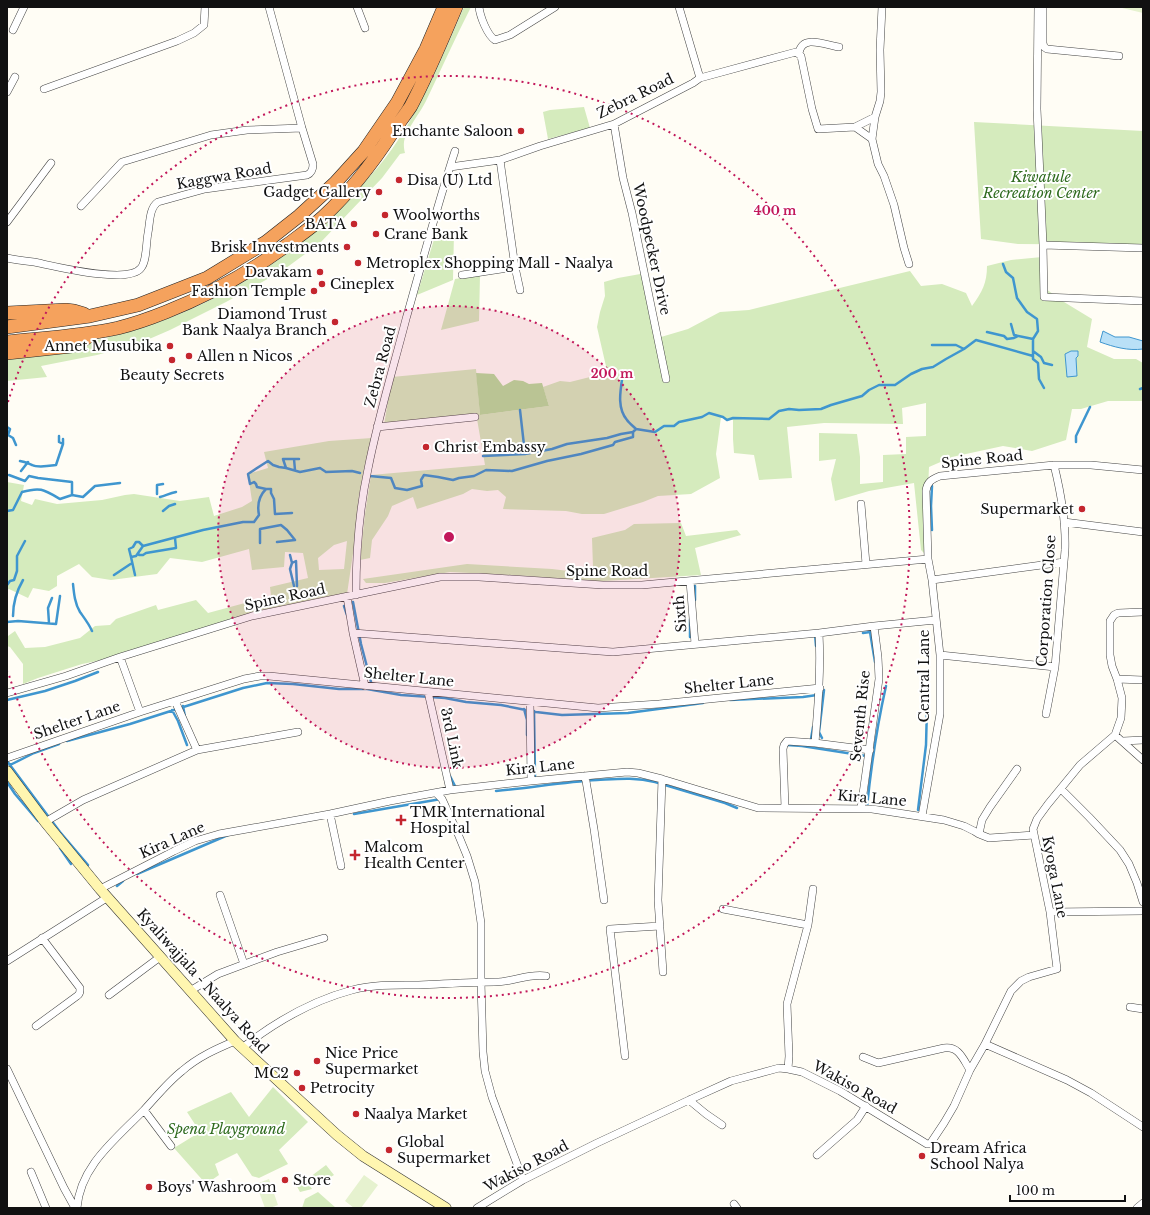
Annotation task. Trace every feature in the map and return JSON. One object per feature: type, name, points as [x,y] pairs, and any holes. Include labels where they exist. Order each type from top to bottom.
[{"type":"highway","points":[[7,327],[90,316],[138,305],[207,278],[266,242],[335,183],[364,151],[397,103],[426,49],[444,7]]},
{"type":"highway","points":[[7,342],[118,328],[149,318],[184,305],[220,288],[272,256],[322,217],[352,188],[375,160],[410,106],[456,7]]},
{"type":"highway","points":[[7,313],[66,310],[90,316]]},
{"type":"highway","points":[[7,353],[72,346],[81,342],[94,332]]},
{"type":"main road","name":"Kyaliwajjala - Naalya Road","points":[[7,771],[48,820],[100,889],[242,1048],[337,1135],[363,1156],[446,1208]]},
{"type":"street","points":[[13,30],[24,7]]},
{"type":"street","points":[[44,88],[157,49],[194,33],[204,25],[205,7]]},
{"type":"street","points":[[81,206],[122,162],[211,135],[247,130],[302,128],[270,7]]},
{"type":"street","points":[[357,7],[365,28]]},
{"type":"street","points":[[479,7],[483,23],[491,38],[495,40],[510,35],[555,7]]},
{"type":"street","points":[[679,7],[700,78]]},
{"type":"street","points":[[882,7],[880,50],[881,92],[872,139],[878,164],[884,176],[894,205],[909,264]]},
{"type":"street","points":[[1038,7],[1038,109],[1044,297],[1143,301]]},
{"type":"street","points":[[1043,7],[1043,43],[1044,47],[1047,49],[1119,56]]},
{"type":"street","points":[[839,47],[810,42],[804,43],[800,48],[799,53],[802,56],[812,109],[818,129],[855,127],[875,117]]},
{"type":"street","name":"Zebra Road","points":[[450,167],[500,160],[540,146],[614,124],[700,78],[791,53],[799,53]]},
{"type":"street","points":[[7,92],[15,77]]},
{"type":"street","name":"Woodpecker Drive","points":[[614,124],[623,178],[632,213],[666,379]]},
{"type":"street","points":[[855,127],[872,139]]},
{"type":"street","name":"Kaggwa Road","points":[[7,258],[103,275],[122,275],[137,272],[142,268],[144,261],[151,211],[154,205],[158,202],[205,190],[310,174],[313,169],[313,164],[302,128]]},
{"type":"street","name":"Zebra Road","points":[[356,595],[356,560],[363,499],[377,427],[396,355],[455,151]]},
{"type":"street","points":[[500,160],[515,268],[520,290]]},
{"type":"street","points":[[7,222],[51,163]]},
{"type":"street","points":[[1042,245],[1143,248]]},
{"type":"street","points":[[462,275],[515,268]]},
{"type":"street","points":[[377,427],[475,417]]},
{"type":"street","name":"Spine Road","points":[[7,693],[66,676],[120,657],[252,616],[440,577],[479,577],[560,583],[642,585],[928,559],[926,491],[927,486],[932,479],[940,476],[1054,465],[1091,465],[1143,470]]},
{"type":"street","name":"Corporation Close","points":[[1046,714],[1055,667],[1066,540],[1061,495],[1054,465]]},
{"type":"street","points":[[861,504],[866,564]]},
{"type":"street","points":[[1064,522],[1143,532]]},
{"type":"street","name":"Central Lane","points":[[922,816],[940,714],[940,655],[932,580],[928,559]]},
{"type":"street","points":[[932,580],[1064,562]]},
{"type":"street","name":"Sixth","points":[[690,581],[695,644]]},
{"type":"street","points":[[347,597],[357,633],[365,686]]},
{"type":"street","points":[[1143,612],[1118,613],[1114,615],[1110,621],[1110,655],[1112,666],[1121,690],[1123,706],[1121,718],[1115,735],[1143,760]]},
{"type":"street","points":[[357,633],[613,652],[819,633],[936,620]]},
{"type":"street","name":"Seventh Rise","points":[[861,808],[879,679],[874,626]]},
{"type":"street","points":[[815,743],[820,688],[821,659],[819,633]]},
{"type":"street","points":[[940,655],[1055,667]]},
{"type":"street","points":[[120,657],[140,712]]},
{"type":"street","name":"Shelter Lane","points":[[8,758],[140,712],[177,706],[244,679],[260,676],[428,692],[530,707],[598,708],[659,704],[820,688]]},
{"type":"street","points":[[1118,679],[1143,680]]},
{"type":"street","name":"3rd Link","points":[[428,692],[450,790]]},
{"type":"street","points":[[177,706],[197,750]]},
{"type":"street","points":[[530,707],[531,781]]},
{"type":"street","points":[[48,820],[83,800],[197,750],[298,732]]},
{"type":"street","name":"Kyoga Lane","points":[[1029,977],[1057,969],[1050,912],[1033,829],[1037,819],[1080,765],[1115,735]]},
{"type":"street","points":[[1123,741],[1143,740]]},
{"type":"street","points":[[785,808],[783,749],[787,741],[870,750]]},
{"type":"street","points":[[979,834],[982,820],[1017,769]]},
{"type":"street","name":"Kira Lane","points":[[100,889],[195,841],[219,834],[450,790],[531,781],[585,779],[627,772],[638,773],[662,782],[750,806],[768,808],[861,808],[922,816],[958,824],[989,838],[1034,835]]},
{"type":"street","points":[[585,779],[604,900]]},
{"type":"street","points":[[662,782],[658,900],[662,972]]},
{"type":"street","points":[[1061,789],[1090,817],[1120,850],[1129,864],[1143,902]]},
{"type":"street","points":[[436,793],[442,799],[458,834],[473,873],[481,923],[481,982],[485,1071],[488,1086],[523,1180]]},
{"type":"street","points":[[330,814],[341,866]]},
{"type":"street","points":[[788,1069],[787,1004],[808,925],[813,889]]},
{"type":"street","points":[[220,895],[244,964]]},
{"type":"street","points":[[7,961],[108,897]]},
{"type":"street","points":[[723,909],[808,925]]},
{"type":"street","points":[[1050,912],[1143,911]]},
{"type":"street","points":[[625,1056],[610,930],[660,926]]},
{"type":"street","points":[[36,1026],[77,996],[80,991],[80,988],[42,938]]},
{"type":"street","points":[[190,991],[218,974],[277,952],[324,938]]},
{"type":"street","points":[[109,995],[160,957]]},
{"type":"street","points":[[242,1048],[296,1012],[352,990],[376,986],[504,982],[525,977],[546,976]]},
{"type":"street","name":"Wakiso Road","points":[[477,1208],[523,1180],[597,1143],[689,1100],[731,1081],[779,1068],[802,1072],[840,1091],[927,1144],[930,1144],[954,1106],[970,1070],[985,1044],[1011,991],[1029,977]]},
{"type":"street","points":[[1130,1007],[1143,1009]]},
{"type":"street","points":[[76,1208],[80,1188],[92,1166],[104,1151],[181,1071],[212,1050],[235,1041]]},
{"type":"street","points":[[985,1044],[1067,1080],[1091,1093],[1142,1125]]},
{"type":"street","points":[[863,1057],[878,1062],[952,1047],[956,1049],[970,1070]]},
{"type":"street","points":[[7,1069],[10,1082],[64,1188],[76,1208]]},
{"type":"street","points":[[689,1100],[722,1125]]},
{"type":"street","points":[[817,1155],[857,1120],[866,1106]]},
{"type":"street","points":[[144,1110],[171,1146]]},
{"type":"street","points":[[31,1172],[46,1208]]},
{"type":"street","points":[[1137,1208],[1143,1204]]},
{"type":"green space","points":[[464,7],[471,7],[426,101],[407,133],[404,142],[405,153],[400,154],[382,178],[320,243],[282,271],[226,302],[170,330],[140,343],[97,355],[41,366],[47,377],[7,381],[7,350],[66,345],[101,339],[138,329],[174,316],[209,301],[243,282],[275,262],[306,239],[361,186],[392,149],[423,97]]},
{"type":"green space","points":[[1118,7],[1143,7],[1143,13]]},
{"type":"green space","points":[[584,107],[590,128],[548,139],[543,112]]},
{"type":"green space","name":"Kiwatule Recreation Center","points":[[974,122],[1143,131],[1143,245],[1018,244],[981,239]]},
{"type":"green space","points":[[454,232],[453,280],[417,295],[436,233]]},
{"type":"green space","points":[[1042,257],[1046,289],[1092,319],[1087,347],[1114,359],[1136,359],[1143,363],[1143,401],[1108,401],[1081,409],[1072,409],[1066,440],[1032,451],[1003,446],[952,457],[929,467],[928,489],[931,560],[921,550],[914,483],[869,491],[835,501],[831,479],[836,459],[819,461],[819,433],[857,434],[860,457],[860,484],[883,482],[883,455],[906,454],[906,437],[926,436],[926,403],[902,408],[903,424],[824,423],[787,427],[792,478],[759,480],[754,455],[734,453],[733,420],[727,420],[721,417],[716,454],[720,478],[691,494],[658,496],[604,514],[503,509],[506,497],[498,490],[487,491],[472,489],[463,494],[417,509],[413,497],[392,506],[388,516],[372,540],[370,558],[360,560],[371,475],[485,465],[477,419],[479,415],[384,425],[392,377],[476,369],[480,415],[549,406],[543,387],[560,381],[570,382],[590,377],[608,375],[597,327],[605,296],[604,282],[646,273],[661,337],[688,329],[720,312],[749,310],[910,271],[921,286],[942,284],[966,293],[972,306],[983,287],[987,266],[1011,260]]},
{"type":"green space","points":[[480,275],[479,321],[441,330],[455,279]]},
{"type":"green space","points":[[476,373],[494,374],[503,386],[514,380],[523,381],[529,384],[542,383],[549,406],[480,415]]},
{"type":"green space","points":[[372,438],[359,495],[355,540],[347,594],[282,608],[117,657],[82,664],[23,684],[23,664],[10,647],[7,646],[7,636],[15,631],[25,648],[45,647],[80,638],[95,626],[110,625],[116,619],[156,605],[158,610],[196,600],[208,613],[271,596],[270,587],[308,578],[303,553],[285,552],[284,567],[252,570],[249,549],[202,562],[170,558],[157,574],[111,580],[92,577],[79,564],[57,576],[57,586],[49,591],[33,588],[28,598],[9,589],[7,590],[7,482],[24,485],[21,501],[32,505],[35,499],[57,504],[102,500],[134,494],[180,501],[209,497],[214,516],[242,507],[252,501],[248,474],[268,468],[264,452],[329,441]],"holes":[[[347,541],[344,569],[319,570],[318,558],[334,545]]]},
{"type":"green space","points":[[681,523],[686,536],[737,530],[741,535],[695,548],[701,575],[588,582],[528,576],[450,572],[385,583],[366,583],[363,579],[467,564],[552,569],[585,573],[593,567],[592,538],[625,530],[634,524]]},
{"type":"green space","name":"Spena Playground","points":[[273,1087],[308,1122],[279,1150],[288,1164],[259,1178],[252,1176],[237,1153],[215,1164],[219,1175],[206,1184],[174,1148],[200,1132],[187,1112],[231,1092],[249,1117]]},
{"type":"green space","points":[[326,1165],[334,1175],[317,1185],[310,1177]]},
{"type":"green space","points":[[364,1175],[378,1185],[361,1208],[354,1208],[345,1201]]},
{"type":"green space","points":[[269,1179],[278,1205],[265,1208],[256,1184]]},
{"type":"green space","points":[[293,1179],[301,1182],[306,1180],[312,1189],[300,1192]]},
{"type":"green space","points":[[318,1192],[336,1208],[302,1208],[305,1199]]},
{"type":"water","points":[[1103,331],[1115,337],[1129,337],[1143,341],[1143,349],[1121,348],[1100,342]]},
{"type":"water","points":[[1071,351],[1078,351],[1078,356],[1076,358],[1077,376],[1067,377],[1065,354]]},
{"type":"waterway","points":[[1003,264],[1006,272],[1013,278],[1017,298],[1027,312],[1037,319],[1038,331],[1033,339]]},
{"type":"waterway","points":[[1011,324],[1014,335],[1033,339],[1033,356]]},
{"type":"waterway","points":[[987,332],[1004,336],[1007,339],[1018,336]]},
{"type":"waterway","points":[[370,476],[391,478],[395,488],[407,490],[422,486],[421,480],[424,475],[453,480],[474,476],[486,470],[512,471],[613,445],[615,442],[633,437],[633,432],[636,429],[655,432],[664,426],[674,426],[679,422],[702,417],[709,413],[723,417],[727,420],[733,418],[769,419],[779,411],[789,409],[821,409],[862,396],[869,390],[879,385],[895,385],[911,374],[922,369],[933,367],[964,349],[976,340],[1033,356],[1033,359],[1038,363],[1039,379],[1044,388]]},
{"type":"waterway","points":[[932,345],[956,345],[964,349]]},
{"type":"waterway","points":[[1033,351],[1041,357],[1044,363],[1052,365]]},
{"type":"waterway","points":[[623,373],[620,391],[621,409],[627,420],[636,429]]},
{"type":"waterway","points":[[1076,442],[1076,436],[1090,407]]},
{"type":"waterway","points":[[520,410],[525,454]]},
{"type":"waterway","points":[[7,427],[10,429],[8,435],[13,438],[16,445]]},
{"type":"waterway","points":[[483,456],[525,454],[552,449],[567,444],[607,438],[633,432]]},
{"type":"waterway","points":[[59,436],[59,442],[63,444]]},
{"type":"waterway","points":[[20,461],[34,466],[56,465],[63,444],[63,439]]},
{"type":"waterway","points":[[286,468],[283,459],[299,459]]},
{"type":"waterway","points":[[294,459],[295,470]]},
{"type":"waterway","points":[[143,546],[136,556],[131,557],[129,549],[133,547],[136,542],[139,542],[143,546],[203,530],[243,522],[254,522],[259,515],[258,504],[260,498],[266,489],[257,487],[254,482],[250,484],[248,474],[268,461],[273,465],[300,472],[320,468],[326,472],[352,471],[360,473]]},
{"type":"waterway","points":[[21,471],[28,462]]},
{"type":"waterway","points":[[9,475],[25,481],[29,476],[72,482],[72,495]]},
{"type":"waterway","points":[[7,511],[13,510],[22,492],[28,490],[41,490],[60,499],[72,495],[83,497],[95,486],[120,483]]},
{"type":"waterway","points":[[157,494],[157,485],[163,484]]},
{"type":"waterway","points":[[932,486],[932,530]]},
{"type":"waterway","points":[[266,489],[271,489],[274,499],[275,514],[292,513]]},
{"type":"waterway","points":[[160,497],[176,492]]},
{"type":"waterway","points":[[163,511],[169,506],[175,504]]},
{"type":"waterway","points":[[260,543],[260,529],[281,525],[295,540],[277,542]]},
{"type":"waterway","points":[[138,553],[139,555],[143,555],[146,553],[176,548],[175,538]]},
{"type":"waterway","points":[[7,585],[10,581],[14,580],[17,571],[17,556],[25,541]]},
{"type":"waterway","points":[[290,555],[292,563],[290,569],[294,586]]},
{"type":"waterway","points":[[131,557],[135,575]]},
{"type":"waterway","points":[[292,563],[296,561],[297,586]]},
{"type":"waterway","points":[[114,575],[132,563]]},
{"type":"waterway","points":[[13,616],[15,597],[23,580]]},
{"type":"waterway","points":[[73,584],[77,606],[92,631]]},
{"type":"waterway","points":[[695,586],[695,600]]},
{"type":"waterway","points":[[7,622],[18,621],[56,624],[60,596]]},
{"type":"waterway","points":[[49,623],[48,608],[52,598]]},
{"type":"waterway","points":[[353,602],[361,644],[371,682]]},
{"type":"waterway","points":[[344,606],[347,615]]},
{"type":"waterway","points":[[690,619],[690,637]]},
{"type":"waterway","points":[[863,633],[870,632],[875,662]]},
{"type":"waterway","points":[[815,635],[816,646]]},
{"type":"waterway","points":[[7,700],[45,691],[98,672]]},
{"type":"waterway","points":[[67,741],[130,724],[243,688],[267,683],[339,689],[367,689],[401,695],[445,698],[466,702],[501,705],[536,712],[562,715],[628,713],[703,703]]},
{"type":"waterway","points":[[867,807],[870,777],[886,686]]},
{"type":"waterway","points":[[822,738],[819,732],[824,690]]},
{"type":"waterway","points":[[730,700],[817,695]]},
{"type":"waterway","points":[[183,706],[185,717]]},
{"type":"waterway","points":[[918,810],[926,745],[927,707]]},
{"type":"waterway","points":[[524,709],[527,720],[527,735]]},
{"type":"waterway","points":[[172,710],[187,745]]},
{"type":"waterway","points":[[534,711],[535,776]]},
{"type":"waterway","points":[[811,739],[813,727]]},
{"type":"waterway","points":[[10,765],[34,753],[59,744]]},
{"type":"waterway","points":[[787,745],[866,756]]},
{"type":"waterway","points":[[7,761],[60,832],[88,865]]},
{"type":"waterway","points":[[450,776],[455,786]]},
{"type":"waterway","points":[[496,791],[584,781],[619,779],[648,780],[737,808]]},
{"type":"waterway","points":[[7,782],[15,794],[38,821]]},
{"type":"waterway","points":[[354,814],[441,799]]},
{"type":"waterway","points":[[137,874],[228,835]]},
{"type":"waterway","points":[[60,848],[71,864]]},
{"type":"waterway","points":[[117,886],[123,881]]},
{"type":"place","name":"Enchante Saloon","points":[[521,131]]},
{"type":"place","name":"Disa (U) Ltd","points":[[399,180]]},
{"type":"place","name":"Gadget Gallery","points":[[379,192]]},
{"type":"place","name":"Woolworths","points":[[385,215]]},
{"type":"place","name":"BATA","points":[[354,224]]},
{"type":"place","name":"Crane Bank","points":[[376,234]]},
{"type":"place","name":"Brisk Investments","points":[[347,247]]},
{"type":"place","name":"Metroplex Shopping Mall - Naalya","points":[[358,263]]},
{"type":"place","name":"Davakam","points":[[320,272]]},
{"type":"place","name":"Cineplex","points":[[322,284]]},
{"type":"place","name":"Fashion Temple","points":[[314,291]]},
{"type":"place","name":"Diamond Trust Bank Naalya Branch","points":[[335,322]]},
{"type":"place","name":"Annet Musubika","points":[[170,346]]},
{"type":"place","name":"Allen n Nicos","points":[[189,356]]},
{"type":"place","name":"Beauty Secrets","points":[[172,360]]},
{"type":"place","name":"Christ Embassy","points":[[426,447]]},
{"type":"place","name":"Supermarket","points":[[1082,509]]},
{"type":"place","name":"TMR International Hospital","points":[[401,820]]},
{"type":"place","name":"Malcom Health Center","points":[[355,855]]},
{"type":"place","name":"Nice Price Supermarket","points":[[317,1061]]},
{"type":"place","name":"MC2","points":[[297,1073]]},
{"type":"place","name":"Petrocity","points":[[302,1088]]},
{"type":"place","name":"Naalya Market","points":[[356,1114]]},
{"type":"place","name":"Global Supermarket","points":[[389,1150]]},
{"type":"place","name":"Dream Africa School Nalya","points":[[922,1156]]},
{"type":"place","name":"Store","points":[[285,1180]]},
{"type":"place","name":"Boys' Washroom","points":[[149,1187]]}]
